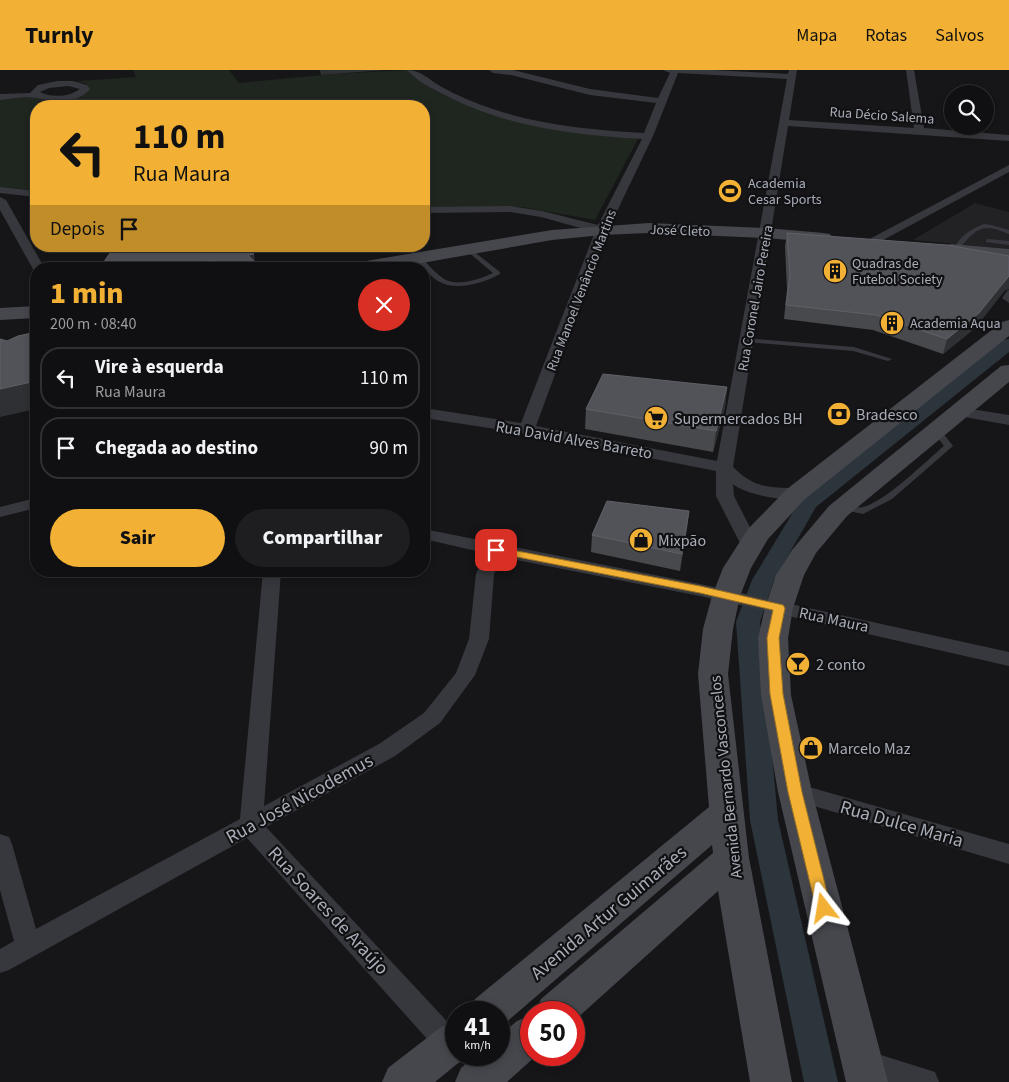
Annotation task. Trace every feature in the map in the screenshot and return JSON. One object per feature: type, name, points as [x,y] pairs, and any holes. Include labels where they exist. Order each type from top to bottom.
[{"type":"main road","name":"José Cleto","points":[[395,262],[468,249],[602,230],[649,228],[766,233],[899,244]]},
{"type":"main road","points":[[937,248],[1001,251]]},
{"type":"main road","points":[[0,314],[30,312]]},
{"type":"main road","name":"Avenida Bernardo Vasconcelos","points":[[771,1082],[732,858],[713,674],[718,629],[726,596],[737,568],[750,545],[774,515],[796,494],[1009,326]]},
{"type":"main road","points":[[865,1072],[795,792],[776,694],[773,638],[779,608],[790,575],[805,550],[825,524],[844,506],[900,474],[936,430],[1009,370]]},
{"type":"main road","name":"Avenida Artur Guimarães","points":[[502,1001],[727,812]]},
{"type":"main road","points":[[568,1001],[732,858]]},
{"type":"main road","points":[[477,1082],[520,1044]]},
{"type":"main road","points":[[403,1082],[445,1055]]},
{"type":"street","points":[[412,70],[437,89],[473,106],[509,117],[603,134],[648,136]]},
{"type":"street","points":[[493,70],[511,72],[590,92],[661,101]]},
{"type":"street","points":[[910,70],[919,131]]},
{"type":"street","points":[[671,71],[793,74]]},
{"type":"street","name":"Rua Manoel Venâncio Martins","points":[[527,429],[602,230],[648,136],[671,71]]},
{"type":"street","name":"Rua Coronel Jairo Pereira","points":[[750,545],[725,496],[724,468],[793,74]]},
{"type":"street","points":[[0,97],[36,95],[47,98],[65,97],[79,94],[85,89],[66,80],[35,91],[36,95]]},
{"type":"street","name":"Rua Décio Salema","points":[[784,123],[1009,138]]},
{"type":"street","points":[[870,242],[1009,168]]},
{"type":"street","points":[[0,190],[30,193]]},
{"type":"street","points":[[0,200],[35,262]]},
{"type":"street","points":[[430,210],[510,209],[542,214],[602,230]]},
{"type":"street","points":[[958,412],[1009,420]]},
{"type":"street","name":"Rua David Alves Barreto","points":[[430,414],[527,429],[724,468]]},
{"type":"street","points":[[724,468],[743,484],[764,491],[796,494]]},
{"type":"street","points":[[0,512],[30,504]]},
{"type":"street","name":"Rua Maura","points":[[430,535],[726,596],[1009,659]]},
{"type":"street","name":"Rua José Nicodemus","points":[[0,962],[387,750],[432,718],[466,675],[479,640],[485,574],[496,550]]},
{"type":"street","points":[[251,826],[272,577]]},
{"type":"street","name":"Rua Dulce Maria","points":[[795,792],[1009,854]]},
{"type":"street","name":"Rua Soares de Araújo","points":[[251,826],[445,1036]]},
{"type":"street","points":[[0,844],[28,946]]},
{"type":"street","name":"Rua Soares de Araújo","points":[[467,1066],[477,1082]]},
{"type":"street","points":[[865,1072],[925,1082]]},
{"type":"lane","points":[[957,249],[960,242],[982,227],[989,226],[1009,232]]},
{"type":"lane","points":[[430,269],[442,281],[452,284],[490,279],[498,273],[468,249]]},
{"type":"lane","points":[[419,258],[423,262]]},
{"type":"lane","points":[[1009,292],[1006,298],[1009,301]]},
{"type":"lane","points":[[747,340],[854,349],[888,359]]},
{"type":"shaded area","points":[[133,70],[229,70],[239,83],[333,74],[409,70],[434,90],[473,107],[538,126],[638,139],[595,220],[521,207],[430,209],[430,100],[52,100],[87,91],[87,84],[77,81],[136,77]]},
{"type":"shaded area","points":[[35,97],[52,100],[30,100],[30,190],[0,187],[0,98]]},
{"type":"shaded area","points":[[975,203],[1009,212],[1009,249],[913,240]]},
{"type":"building","points":[[787,233],[947,245],[1009,256],[1009,276],[979,313],[947,339],[876,315],[786,305],[790,275]]},
{"type":"building","points":[[252,252],[254,254],[248,255],[254,262],[216,262],[216,260],[201,262],[104,262],[110,253]]},
{"type":"building","points":[[30,333],[30,382],[0,389],[0,339],[7,341]]},
{"type":"building","points":[[603,374],[727,387],[716,431],[586,409]]},
{"type":"building","points":[[607,501],[689,511],[682,554],[592,535]]},
{"type":"waterway","points":[[821,1082],[764,820],[748,622],[763,580],[808,503],[1009,344]]},
{"type":"place","name":"Academia Cesar Sports","points":[[730,191]]},
{"type":"place","name":"Quadras de Futebol Society","points":[[835,271]]},
{"type":"place","name":"Academia Aqua","points":[[892,323]]},
{"type":"place","name":"Bradesco","points":[[839,414]]},
{"type":"place","name":"Supermercados BH","points":[[656,418]]},
{"type":"place","name":"Mixpão","points":[[641,540]]},
{"type":"place","name":"2 conto","points":[[798,664]]},
{"type":"place","name":"Marcelo Maz","points":[[811,748]]},
{"type":"route","points":[[496,550],[700,590],[779,608],[773,638],[776,694],[795,792],[824,908]]}]
